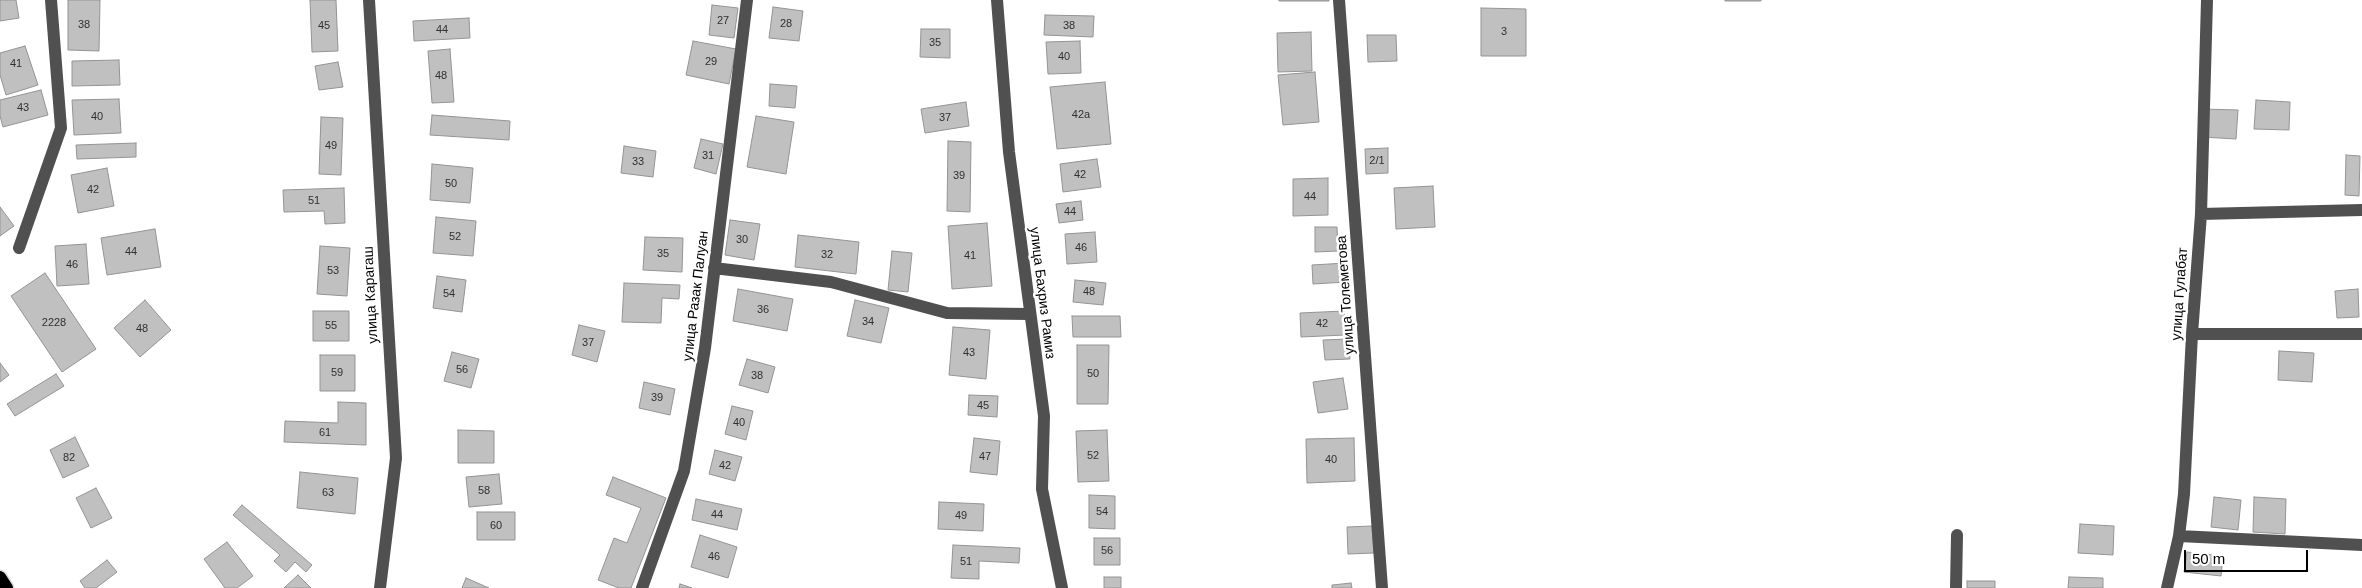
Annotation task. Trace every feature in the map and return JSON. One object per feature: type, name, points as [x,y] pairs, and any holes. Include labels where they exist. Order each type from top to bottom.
[{"type":"main road","points":[[0,577],[7,588]]},
{"type":"street","points":[[19,248],[61,128],[51,0]]},
{"type":"street","name":"улица Карагаш","points":[[370,0],[396,458],[380,588]]},
{"type":"street","name":"улица Разак Палуан","points":[[642,588],[684,470],[705,348],[747,0]]},
{"type":"street","name":"улица Бахриз Рамиз","points":[[997,0],[1009,152],[1044,416],[1042,489],[1062,588]]},
{"type":"street","name":"улица Толеметова","points":[[1339,0],[1382,588]]},
{"type":"street","name":"улица Гулабат","points":[[2167,588],[2179,536],[2184,494],[2192,334],[2201,214],[2208,0]]},
{"type":"street","points":[[2201,214],[2362,210]]},
{"type":"street","points":[[714,268],[830,282],[947,313],[1029,314]]},
{"type":"street","points":[[2192,334],[2362,334]]},
{"type":"street","points":[[1956,588],[1957,535]]},
{"type":"street","points":[[2179,536],[2362,545]]},
{"type":"building","points":[[0,0],[16,0],[19,18],[0,21]]},
{"type":"building","points":[[68,0],[100,0],[99,51],[68,50]]},
{"type":"building","points":[[310,0],[336,0],[338,51],[312,52]]},
{"type":"building","points":[[1329,0],[1329,1],[1279,1]]},
{"type":"building","points":[[1761,0],[1761,1],[1725,1]]},
{"type":"building","points":[[712,5],[738,8],[734,38],[709,35]]},
{"type":"building","points":[[773,7],[803,11],[799,41],[769,38]]},
{"type":"building","points":[[1481,8],[1526,9],[1526,56],[1481,56]]},
{"type":"building","points":[[1045,15],[1094,16],[1093,37],[1044,35]]},
{"type":"building","points":[[469,18],[470,38],[414,41],[413,21]]},
{"type":"building","points":[[921,29],[950,29],[950,58],[920,57]]},
{"type":"building","points":[[1311,32],[1312,71],[1278,72],[1277,33]]},
{"type":"building","points":[[1367,35],[1396,35],[1397,61],[1368,62]]},
{"type":"building","points":[[693,41],[736,49],[729,84],[686,75]]},
{"type":"building","points":[[1080,41],[1081,73],[1048,74],[1046,42]]},
{"type":"building","points":[[25,46],[38,85],[6,95],[0,75],[0,53]]},
{"type":"building","points":[[450,49],[454,102],[432,103],[428,51]]},
{"type":"building","points":[[119,60],[120,85],[72,86],[72,61]]},
{"type":"building","points":[[338,62],[343,87],[319,90],[315,66]]},
{"type":"building","points":[[1315,72],[1319,122],[1283,125],[1278,75]]},
{"type":"building","points":[[1105,82],[1111,144],[1057,149],[1050,87]]},
{"type":"building","points":[[770,84],[797,86],[795,108],[769,106]]},
{"type":"building","points":[[41,90],[48,115],[3,127],[0,116],[0,100]]},
{"type":"building","points":[[119,99],[121,133],[74,135],[72,100]]},
{"type":"building","points":[[2256,100],[2290,102],[2289,130],[2254,129]]},
{"type":"building","points":[[966,102],[969,126],[925,133],[921,109]]},
{"type":"building","points":[[2203,109],[2238,110],[2236,139],[2202,137]]},
{"type":"building","points":[[432,115],[510,121],[509,140],[430,135]]},
{"type":"building","points":[[756,116],[794,122],[786,174],[747,167]]},
{"type":"building","points":[[321,117],[343,118],[341,175],[319,174]]},
{"type":"building","points":[[701,139],[723,144],[716,174],[694,168]]},
{"type":"building","points":[[948,141],[971,142],[970,212],[947,211]]},
{"type":"building","points":[[136,143],[136,157],[77,159],[76,145]]},
{"type":"building","points":[[624,146],[656,151],[653,177],[621,173]]},
{"type":"building","points":[[1388,148],[1388,173],[1366,174],[1365,149]]},
{"type":"building","points":[[2346,155],[2360,156],[2359,196],[2345,195]]},
{"type":"building","points":[[1097,159],[1101,187],[1063,192],[1060,164]]},
{"type":"building","points":[[432,164],[473,168],[470,203],[430,200]]},
{"type":"building","points":[[107,168],[114,206],[78,213],[71,175]]},
{"type":"building","points":[[1328,178],[1328,215],[1293,216],[1293,179]]},
{"type":"building","points":[[1433,186],[1435,227],[1396,229],[1394,188]]},
{"type":"building","points":[[344,188],[345,223],[325,224],[324,211],[284,212],[283,190]]},
{"type":"building","points":[[1081,201],[1083,220],[1059,223],[1056,204]]},
{"type":"building","points":[[0,207],[14,226],[0,236]]},
{"type":"building","points":[[436,217],[476,221],[473,256],[433,253]]},
{"type":"building","points":[[730,220],[760,224],[754,260],[725,255]]},
{"type":"building","points":[[987,223],[992,286],[952,289],[948,226]]},
{"type":"building","points":[[1315,227],[1337,227],[1338,251],[1315,252]]},
{"type":"building","points":[[155,229],[161,267],[107,275],[101,238]]},
{"type":"building","points":[[1095,232],[1097,262],[1067,264],[1065,234]]},
{"type":"building","points":[[798,235],[859,242],[856,274],[795,267]]},
{"type":"building","points":[[645,237],[683,238],[682,272],[643,270]]},
{"type":"building","points":[[86,244],[89,284],[57,286],[55,246]]},
{"type":"building","points":[[320,246],[350,248],[347,296],[317,294]]},
{"type":"building","points":[[892,251],[912,253],[908,292],[888,290]]},
{"type":"building","points":[[1346,263],[1347,282],[1313,284],[1312,265]]},
{"type":"building","points":[[45,273],[96,349],[62,372],[11,296]]},
{"type":"building","points":[[437,276],[466,280],[462,312],[433,308]]},
{"type":"building","points":[[1075,280],[1106,283],[1103,305],[1073,302]]},
{"type":"building","points":[[624,283],[680,285],[679,299],[662,298],[661,323],[622,322]]},
{"type":"building","points":[[738,289],[793,299],[787,331],[733,321]]},
{"type":"building","points":[[2358,289],[2359,317],[2337,318],[2335,291]]},
{"type":"building","points":[[145,300],[171,330],[140,357],[114,328]]},
{"type":"building","points":[[855,300],[889,308],[881,343],[847,336]]},
{"type":"building","points":[[313,311],[349,311],[349,341],[313,341]]},
{"type":"building","points":[[1344,311],[1345,335],[1301,337],[1300,313]]},
{"type":"building","points":[[1072,316],[1120,316],[1121,337],[1073,337]]},
{"type":"building","points":[[579,325],[605,331],[597,362],[572,355]]},
{"type":"building","points":[[953,327],[990,330],[986,379],[949,375]]},
{"type":"building","points":[[1348,339],[1350,359],[1325,360],[1323,340]]},
{"type":"building","points":[[1077,345],[1109,345],[1108,404],[1077,404]]},
{"type":"building","points":[[2279,351],[2314,353],[2312,382],[2278,380]]},
{"type":"building","points":[[452,352],[479,359],[471,388],[444,381]]},
{"type":"building","points":[[320,355],[355,355],[355,391],[320,391]]},
{"type":"building","points":[[747,359],[775,367],[768,393],[739,385]]},
{"type":"building","points":[[0,363],[9,375],[0,382]]},
{"type":"building","points":[[56,374],[64,386],[15,416],[7,404]]},
{"type":"building","points":[[1343,378],[1348,409],[1318,413],[1313,382]]},
{"type":"building","points":[[644,382],[675,389],[670,415],[639,408]]},
{"type":"building","points":[[969,395],[998,396],[997,417],[968,415]]},
{"type":"building","points":[[338,402],[366,403],[366,445],[284,442],[285,421],[338,423]]},
{"type":"building","points":[[732,406],[753,411],[746,440],[725,434]]},
{"type":"building","points":[[458,430],[494,431],[494,463],[458,463]]},
{"type":"building","points":[[1107,430],[1109,481],[1078,482],[1076,431]]},
{"type":"building","points":[[75,437],[89,466],[63,478],[50,450]]},
{"type":"building","points":[[974,438],[1000,441],[997,475],[970,472]]},
{"type":"building","points":[[1354,438],[1355,481],[1307,483],[1306,439]]},
{"type":"building","points":[[715,450],[742,457],[735,481],[709,474]]},
{"type":"building","points":[[300,472],[358,478],[355,514],[297,508]]},
{"type":"building","points":[[499,474],[502,504],[469,507],[466,477]]},
{"type":"building","points":[[613,477],[666,498],[631,588],[619,588],[598,580],[614,538],[627,543],[641,508],[606,495]]},
{"type":"building","points":[[96,488],[112,518],[91,528],[76,498]]},
{"type":"building","points":[[1089,495],[1115,496],[1115,529],[1089,528]]},
{"type":"building","points":[[2214,497],[2241,500],[2238,530],[2211,527]]},
{"type":"building","points":[[2254,497],[2286,499],[2285,534],[2253,532]]},
{"type":"building","points":[[696,499],[742,509],[737,530],[692,520]]},
{"type":"building","points":[[939,502],[984,504],[983,531],[938,529]]},
{"type":"building","points":[[242,505],[312,565],[306,572],[295,562],[286,572],[274,561],[280,555],[233,515]]},
{"type":"building","points":[[477,512],[515,512],[515,540],[477,540]]},
{"type":"building","points":[[2080,524],[2114,526],[2113,555],[2078,553]]},
{"type":"building","points":[[1372,526],[1374,553],[1348,554],[1347,527]]},
{"type":"building","points":[[700,535],[737,547],[728,578],[691,567]]},
{"type":"building","points":[[1094,538],[1120,538],[1120,565],[1094,565]]},
{"type":"building","points":[[227,542],[253,576],[237,588],[225,588],[204,559]]},
{"type":"building","points":[[953,545],[1020,548],[1019,563],[979,561],[979,579],[951,578]]},
{"type":"building","points":[[2187,552],[2223,556],[2221,576],[2184,572]]},
{"type":"building","points":[[107,560],[117,572],[96,588],[85,588],[80,581]]},
{"type":"building","points":[[298,575],[311,588],[284,588]]},
{"type":"building","points":[[1104,577],[1121,577],[1121,588],[1104,588]]},
{"type":"building","points":[[2069,577],[2103,578],[2103,588],[2068,588]]},
{"type":"building","points":[[466,578],[489,588],[462,588]]},
{"type":"building","points":[[1967,581],[1995,581],[1995,588],[1967,588]]},
{"type":"building","points":[[1351,583],[1352,588],[1332,588],[1332,585]]},
{"type":"building","points":[[680,584],[692,588],[679,588]]}]
